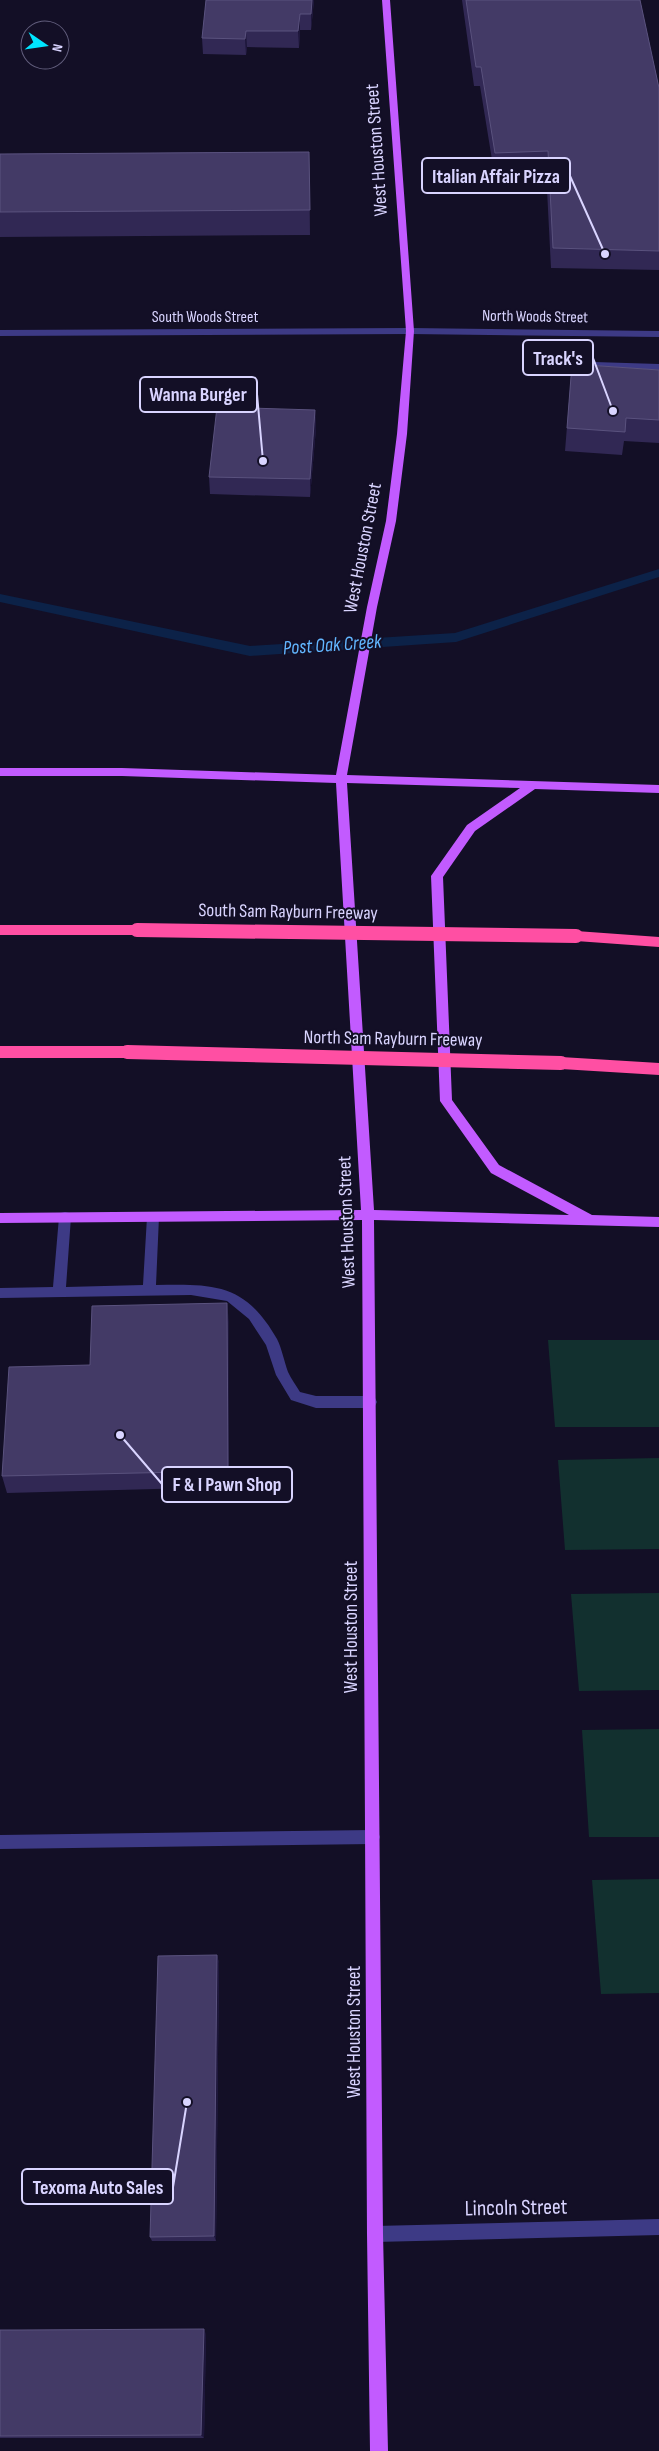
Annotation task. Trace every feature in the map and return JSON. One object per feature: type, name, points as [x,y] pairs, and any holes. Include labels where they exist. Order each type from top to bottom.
[{"type":"highway","name":"South Sam Rayburn Freeway","points":[[0,930],[576,936],[659,942]]},
{"type":"highway","name":"North Sam Rayburn Freeway","points":[[0,1052],[127,1052],[659,1068]]},
{"type":"main road","name":"West Houston Street","points":[[379,2451],[375,2234],[368,1216],[341,779],[372,607],[392,511],[402,434],[410,331],[386,0]]},
{"type":"main road","points":[[0,772],[122,772],[659,790]]},
{"type":"main road","points":[[533,785],[471,828],[437,876],[446,1101],[495,1169],[590,1220]]},
{"type":"main road","points":[[0,1218],[368,1216],[659,1222]]},
{"type":"street","name":"South Woods Street","points":[[0,333],[410,331]]},
{"type":"street","name":"North Woods Street","points":[[410,331],[659,334]]},
{"type":"street","points":[[594,365],[659,367]]},
{"type":"street","points":[[59,1292],[65,1217]]},
{"type":"street","points":[[149,1291],[153,1217]]},
{"type":"street","points":[[0,1293],[191,1290],[230,1296],[254,1315],[272,1343],[283,1375],[296,1396],[316,1402],[370,1402]]},
{"type":"street","points":[[0,1842],[372,1837]]},
{"type":"street","name":"Lincoln Street","points":[[375,2234],[659,2227]]},
{"type":"green space","points":[[548,1340],[659,1340],[659,1427],[555,1427]]},
{"type":"green space","points":[[659,1458],[659,1549],[565,1550],[558,1460]]},
{"type":"green space","points":[[659,1593],[659,1690],[579,1691],[571,1594]]},
{"type":"green space","points":[[659,1729],[659,1837],[589,1837],[582,1730]]},
{"type":"green space","points":[[659,1879],[659,1993],[601,1994],[592,1880]]},
{"type":"building","points":[[206,0],[312,0],[311,14],[300,14],[298,31],[246,31],[245,39],[202,38]]},
{"type":"building","points":[[466,0],[640,0],[659,88],[659,251],[553,248],[548,151],[495,153],[481,67],[476,67]]},
{"type":"building","points":[[309,152],[310,210],[0,212],[0,154]]},
{"type":"building","points":[[572,364],[659,370],[659,420],[626,418],[625,432],[567,428]]},
{"type":"building","points":[[217,407],[315,410],[310,479],[209,477]]},
{"type":"building","points":[[227,1303],[228,1471],[2,1476],[9,1367],[90,1365],[92,1306]]},
{"type":"building","points":[[217,1955],[214,2236],[150,2237],[158,1956]]},
{"type":"building","points":[[204,2329],[201,2435],[0,2436],[0,2330]]},
{"type":"waterway","name":"Post Oak Creek","points":[[0,598],[250,651],[456,637],[659,573]]},
{"type":"place","name":"Italian Affair Pizza","points":[[605,254]]},
{"type":"place","name":"Track's","points":[[613,411]]},
{"type":"place","name":"Wanna Burger","points":[[263,461]]},
{"type":"place","name":"F & I Pawn Shop","points":[[120,1435]]},
{"type":"place","name":"Texoma Auto Sales","points":[[187,2102]]}]
